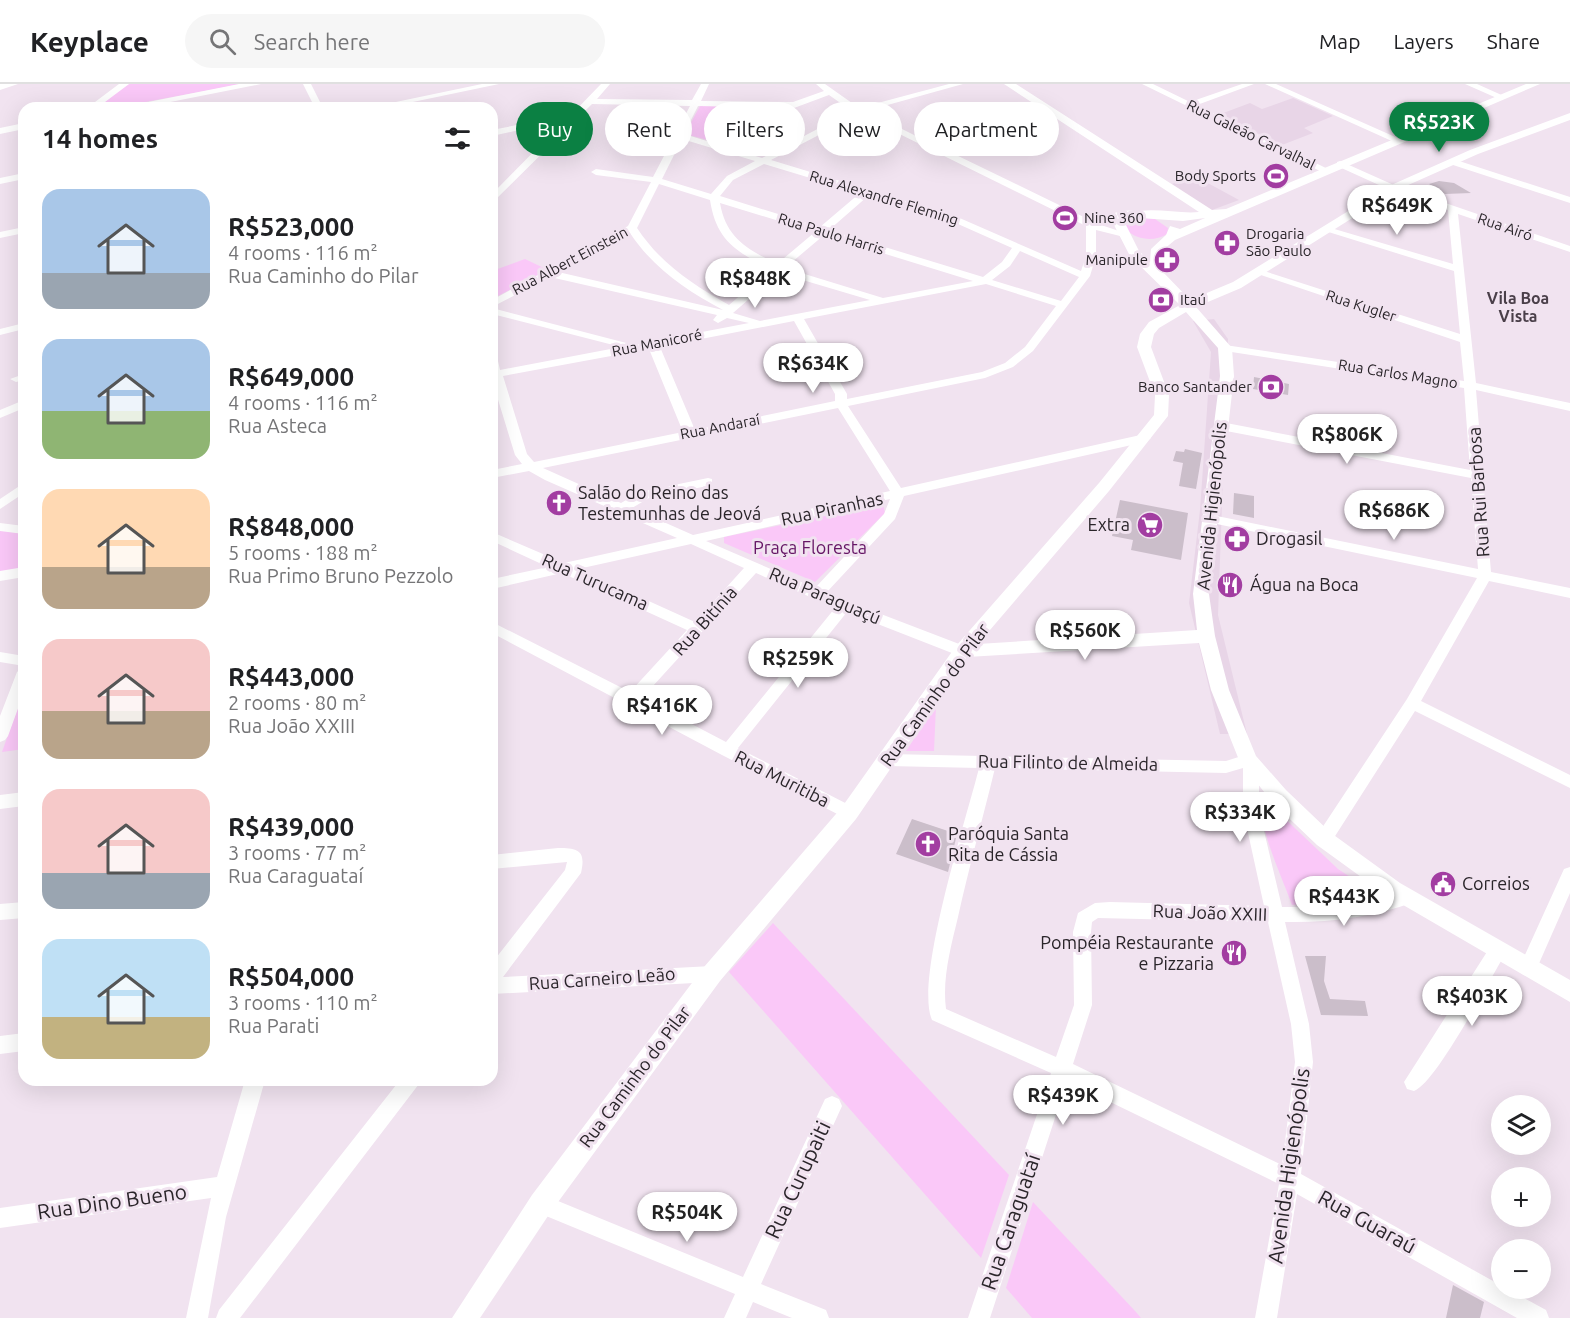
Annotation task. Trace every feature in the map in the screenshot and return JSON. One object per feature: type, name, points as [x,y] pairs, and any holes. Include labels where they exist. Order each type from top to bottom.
[{"type":"main road","points":[[156,102],[256,84]]},
{"type":"main road","points":[[1009,84],[1207,219]]},
{"type":"main road","points":[[1124,236],[1143,241],[1169,238],[1207,219],[1229,212],[1534,84]]},
{"type":"main road","name":"Rua Caminho do Pilar","points":[[465,1318],[541,1204],[712,974],[849,813],[962,651],[1125,462],[1161,416],[1163,405],[1143,346],[1147,334],[1154,325],[1187,306],[1231,288],[1393,188],[1570,116]]},
{"type":"main road","points":[[0,130],[18,127]]},
{"type":"main road","points":[[1207,219],[1139,214],[1127,217],[1121,222],[1124,236],[1134,253],[1156,272],[1212,330],[1225,348]]},
{"type":"main road","points":[[1154,215],[1173,225],[1174,232],[1156,251],[1156,272]]},
{"type":"main road","name":"Avenida Higienópolis","points":[[1225,348],[1227,376],[1202,594],[1206,636],[1220,690],[1250,763]]},
{"type":"main road","points":[[962,651],[1206,636]]},
{"type":"main road","points":[[1250,763],[1324,839],[1408,897],[1570,992]]},
{"type":"street","points":[[0,87],[14,84]]},
{"type":"street","points":[[100,102],[125,84]]},
{"type":"street","points":[[307,84],[317,102]]},
{"type":"street","points":[[402,102],[495,84]]},
{"type":"street","points":[[589,101],[606,84]]},
{"type":"street","name":"Rua Albert Einstein","points":[[692,109],[705,84]]},
{"type":"street","points":[[820,84],[847,102]]},
{"type":"street","points":[[890,102],[958,84]]},
{"type":"street","name":"Rua Galeão Carvalhal","points":[[1146,84],[1325,170]]},
{"type":"street","points":[[1190,105],[1251,84]]},
{"type":"street","points":[[1269,84],[1397,140]]},
{"type":"street","points":[[1469,84],[1502,97]]},
{"type":"street","points":[[589,101],[797,104],[830,92]]},
{"type":"street","points":[[498,132],[516,128]]},
{"type":"street","points":[[817,133],[730,178],[714,197],[717,222],[725,236],[749,255],[776,268],[881,300]]},
{"type":"street","name":"Rua Alexandre Fleming","points":[[692,139],[952,218],[1085,276]]},
{"type":"street","points":[[498,194],[534,156]]},
{"type":"street","name":"Rua Albert Einstein","points":[[498,301],[632,228],[668,156]]},
{"type":"street","points":[[950,156],[1091,225],[1124,236]]},
{"type":"street","points":[[1453,162],[1570,200]]},
{"type":"street","name":"Rua Airó","points":[[1340,164],[1393,188],[1570,249]]},
{"type":"street","name":"Rua Paulo Harris","points":[[596,172],[656,180],[1064,305]]},
{"type":"street","points":[[0,181],[18,177]]},
{"type":"street","points":[[706,333],[726,311],[867,192]]},
{"type":"street","name":"Rua Rui Barbosa","points":[[1324,839],[1412,703],[1485,576],[1453,209]]},
{"type":"street","points":[[1091,225],[1113,216],[1139,214]]},
{"type":"street","name":"Rua Andaraí","points":[[498,473],[985,375],[1009,365],[1029,350],[1085,276],[1091,243],[1091,225]]},
{"type":"street","points":[[632,228],[644,247],[675,279],[726,311]]},
{"type":"street","points":[[1327,230],[1459,269]]},
{"type":"street","points":[[0,235],[18,231]]},
{"type":"street","points":[[1091,243],[1096,237],[1110,232]]},
{"type":"street","name":"Rua Manicoré","points":[[498,374],[983,282],[1006,264],[1019,246]]},
{"type":"street","name":"Rua Kugler","points":[[1257,272],[1466,340]]},
{"type":"street","points":[[547,273],[726,311],[761,323]]},
{"type":"street","points":[[498,313],[634,348]]},
{"type":"street","points":[[797,317],[841,394],[841,404],[898,494],[890,516],[817,594]]},
{"type":"street","points":[[0,332],[18,328]]},
{"type":"street","points":[[652,344],[690,433]]},
{"type":"street","name":"Rua Carlos Magno","points":[[1225,348],[1470,386],[1570,406]]},
{"type":"street","points":[[498,388],[517,447],[531,466]]},
{"type":"street","points":[[0,414],[18,406]]},
{"type":"street","points":[[1221,426],[1478,475]]},
{"type":"street","name":"Rua Piranhas","points":[[498,583],[1145,438]]},
{"type":"street","points":[[1102,447],[1125,462]]},
{"type":"street","name":"Rua Paraguaçú","points":[[531,466],[753,567],[844,606],[962,651]]},
{"type":"street","points":[[622,508],[645,495],[708,482]]},
{"type":"street","points":[[0,505],[18,492]]},
{"type":"street","points":[[1212,519],[1570,593]]},
{"type":"street","points":[[0,526],[18,529]]},
{"type":"street","name":"Rua Turucama","points":[[498,539],[698,629]]},
{"type":"street","name":"Rua Bitínia","points":[[631,701],[753,567]]},
{"type":"street","points":[[0,576],[18,573]]},
{"type":"street","points":[[727,751],[844,606]]},
{"type":"street","name":"Rua Muritiba","points":[[498,630],[849,813]]},
{"type":"street","points":[[0,657],[18,660]]},
{"type":"street","points":[[0,736],[6,706],[18,683]]},
{"type":"street","points":[[1412,703],[1570,782]]},
{"type":"street","name":"Rua Filinto de Almeida","points":[[888,760],[1226,767],[1250,763]]},
{"type":"street","name":"Rua Guaraú","points":[[989,762],[942,953],[935,1008],[938,1014],[1062,1069],[1290,1179],[1538,1318]]},
{"type":"street","name":"Avenida Higienópolis","points":[[1250,763],[1251,810],[1273,915],[1300,1024],[1304,1062],[1290,1179],[1266,1318]]},
{"type":"street","points":[[0,802],[18,800]]},
{"type":"street","points":[[498,861],[558,855],[570,855],[576,859],[573,873],[498,969]]},
{"type":"street","points":[[1528,968],[1570,874]]},
{"type":"street","name":"Rua João XXIII","points":[[1084,918],[1095,911],[1110,909],[1307,915],[1392,903],[1408,897]]},
{"type":"street","points":[[0,912],[18,910]]},
{"type":"street","name":"Rua Caraguataí","points":[[979,1318],[1085,994],[1082,938],[1084,918]]},
{"type":"street","points":[[1414,1082],[1434,1055],[1498,950]]},
{"type":"street","name":"Rua Carneiro Leão","points":[[498,986],[712,974]]},
{"type":"street","points":[[0,1045],[18,1043]]},
{"type":"street","points":[[196,1318],[224,1186],[253,1086]]},
{"type":"street","points":[[227,1318],[407,1086]]},
{"type":"street","name":"Rua Curupaiti","points":[[735,1318],[832,1107]]},
{"type":"street","name":"Rua Dino Bueno","points":[[0,1218],[224,1186]]},
{"type":"street","points":[[541,1204],[818,1318]]},
{"type":"shaded area","points":[[1293,98],[1333,116],[1304,128],[1313,133],[1282,145],[1218,115],[1250,103],[1262,109]]},
{"type":"shaded area","points":[[1193,175],[1239,200],[1212,210],[1172,184]]},
{"type":"shaded area","points":[[1214,319],[1228,339],[1218,615],[1247,734],[1220,734],[1189,603],[1200,510],[1211,352],[1193,321]]},
{"type":"green space","points":[[129,84],[242,84],[145,102],[103,102]]},
{"type":"green space","points":[[701,104],[704,104],[704,139],[692,136],[692,121]]},
{"type":"green space","points":[[1138,217],[1155,219],[1168,228],[1167,234],[1151,239],[1141,238],[1126,230],[1125,224]]},
{"type":"green space","points":[[525,259],[548,270],[498,296],[498,269]]},
{"type":"green space","name":"Praça Floresta","points":[[883,504],[885,513],[815,582],[724,543],[724,537]]},
{"type":"green space","points":[[0,530],[18,533],[18,570],[0,573]]},
{"type":"green space","points":[[936,706],[934,751],[906,751]]},
{"type":"green space","points":[[18,707],[18,750],[2,752]]},
{"type":"green space","points":[[1261,796],[1338,869],[1376,894],[1292,905],[1263,822]]},
{"type":"green space","points":[[773,923],[1009,1175],[981,1258],[729,972]]},
{"type":"green space","points":[[1033,1202],[1141,1318],[1032,1318],[1006,1288]]},
{"type":"building","points":[[1439,181],[1454,183],[1471,193],[1445,194],[1429,184]]},
{"type":"building","name":"Banco Santander","points":[[1254,377],[1289,384],[1288,395],[1253,389]]},
{"type":"building","points":[[1185,449],[1202,453],[1196,489],[1179,486],[1183,463],[1173,461],[1176,451],[1184,452]]},
{"type":"building","points":[[1234,493],[1254,496],[1254,518],[1233,514]]},
{"type":"building","name":"Extra","points":[[1120,500],[1188,513],[1181,560],[1131,550],[1133,540],[1112,536]]},
{"type":"building","name":"Paróquia Santa Rita de Cássia","points":[[912,819],[957,834],[948,872],[896,854]]},
{"type":"building","points":[[1305,956],[1326,956],[1324,981],[1330,999],[1365,1001],[1368,1016],[1321,1015]]},
{"type":"building","points":[[1453,1285],[1484,1302],[1480,1318],[1446,1318]]},
{"type":"place","name":"Body Sports","points":[[1276,176]]},
{"type":"place","name":"Nine 360","points":[[1065,218]]},
{"type":"place","name":"Drogaria São Paulo","points":[[1227,243]]},
{"type":"place","name":"Manipule","points":[[1167,260]]},
{"type":"place","name":"Itaú","points":[[1161,300]]},
{"type":"place","name":"Banco Santander","points":[[1271,387]]},
{"type":"place","name":"Salão do Reino das Testemunhas de Jeová","points":[[559,503]]},
{"type":"place","name":"Extra","points":[[1150,525]]},
{"type":"place","name":"Drogasil","points":[[1237,539]]},
{"type":"place","name":"Água na Boca","points":[[1230,585]]},
{"type":"place","name":"Paróquia Santa Rita de Cássia","points":[[928,844]]},
{"type":"place","name":"Correios","points":[[1443,884]]},
{"type":"place","name":"Pompéia Restaurante e Pizzaria","points":[[1234,953]]},
{"type":"district","name":"Vila Boa Vista","points":[[1518,307]]}]
